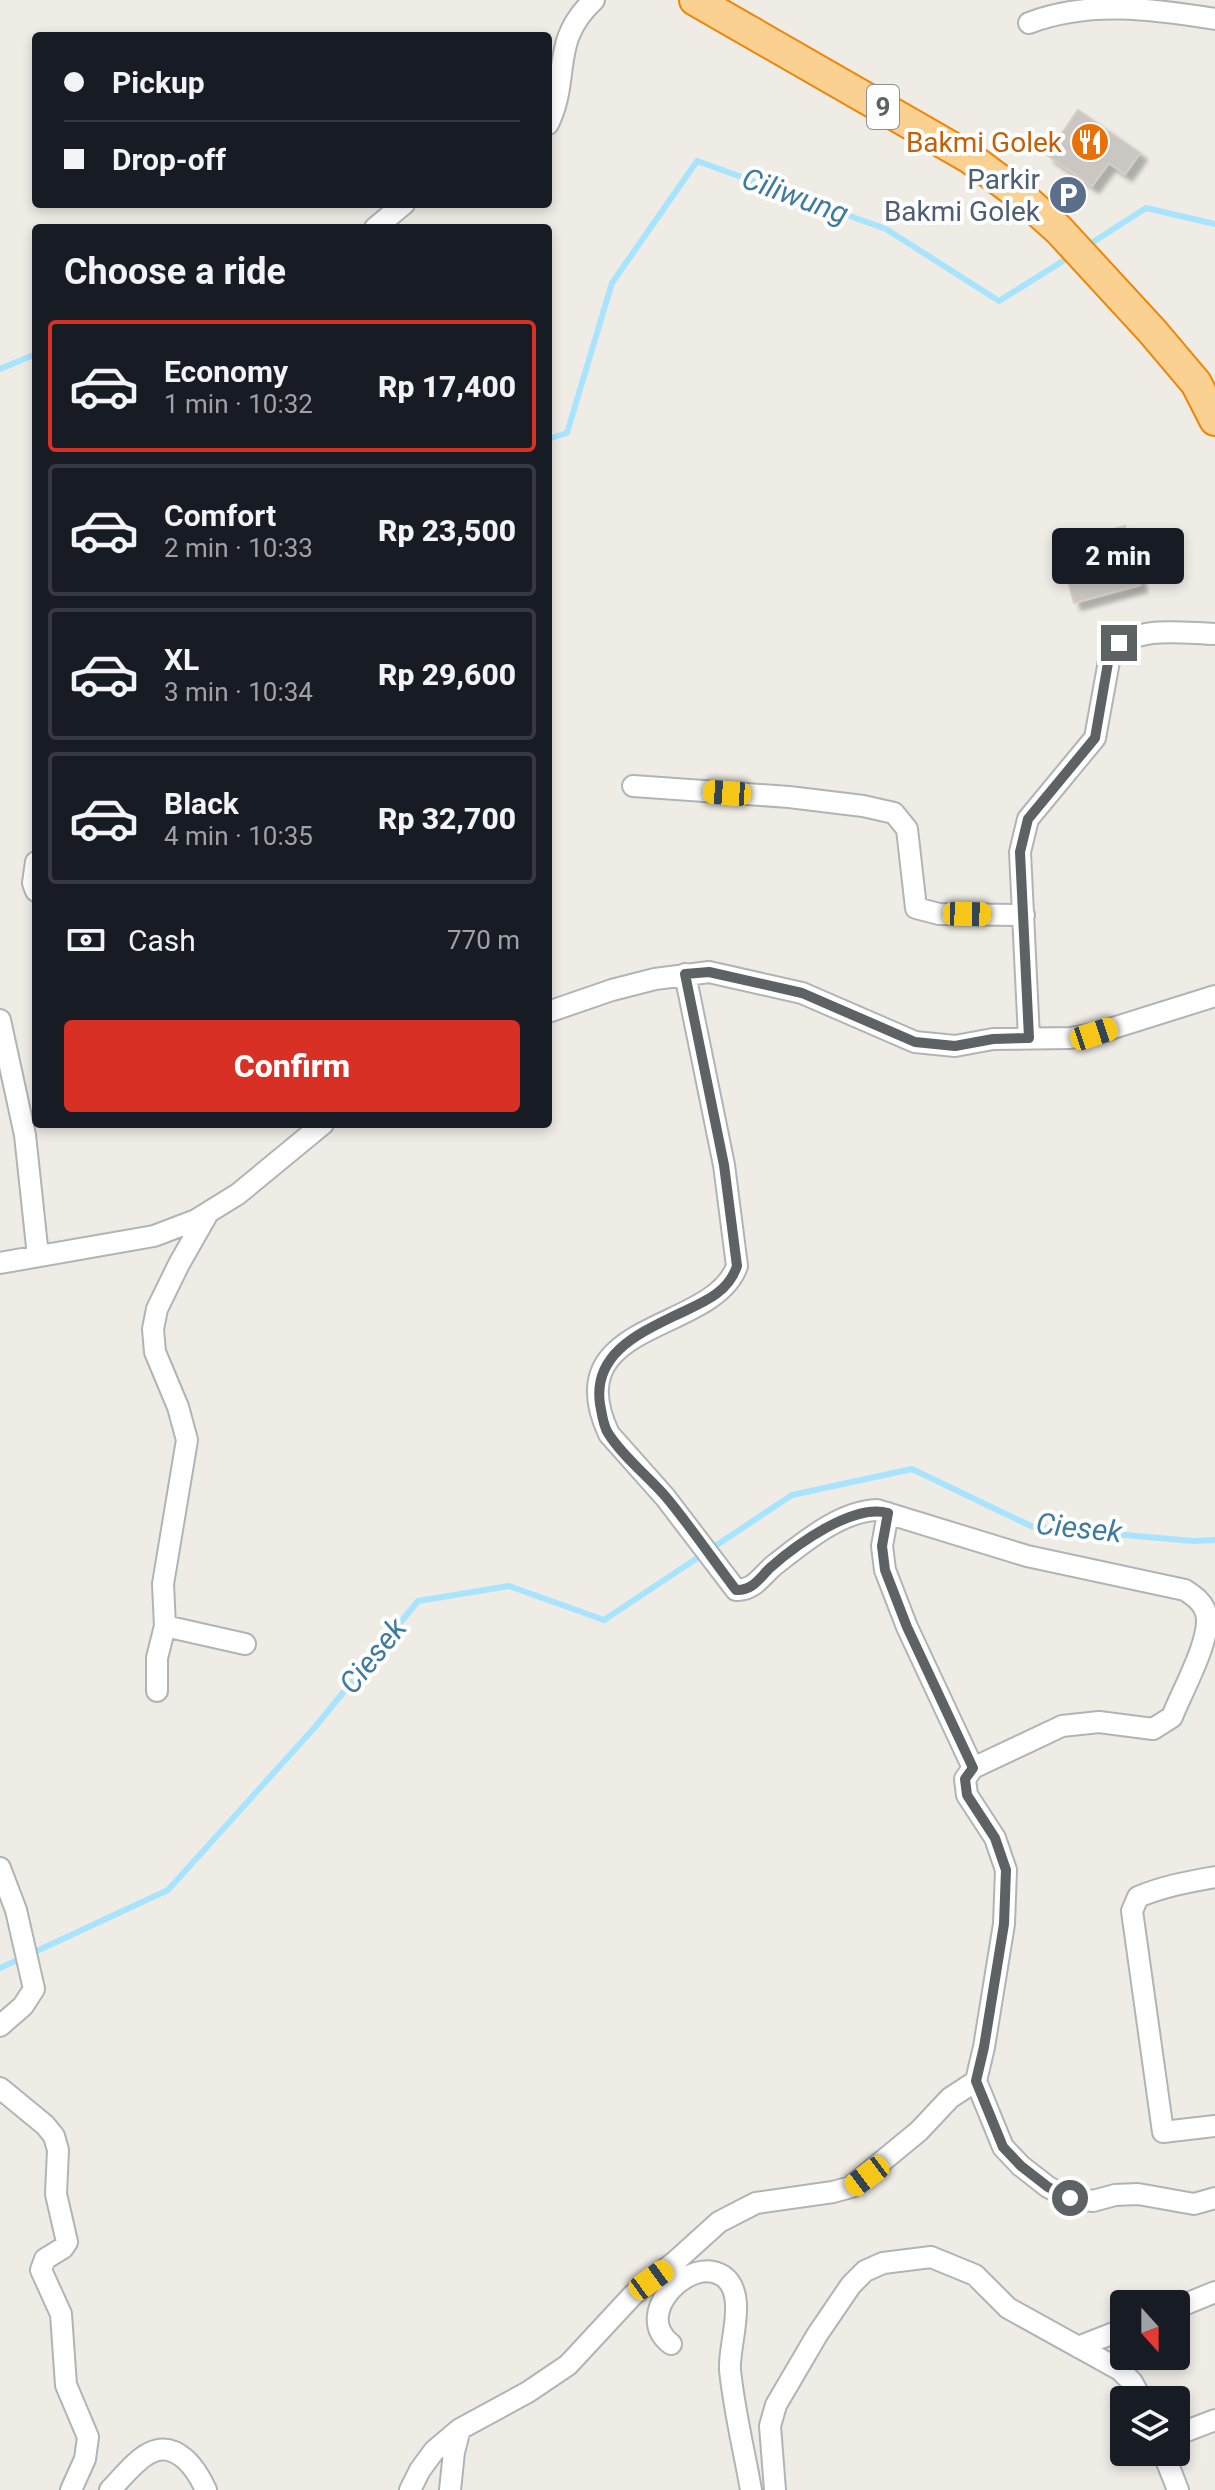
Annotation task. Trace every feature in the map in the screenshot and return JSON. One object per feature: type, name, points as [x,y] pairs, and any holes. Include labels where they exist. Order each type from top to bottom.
[{"type":"highway","name":"9","points":[[695,0],[970,158],[1021,196],[1059,230],[1152,331],[1196,383],[1215,420]]},
{"type":"street","points":[[552,110],[566,39],[571,27],[594,0]]},
{"type":"street","points":[[1029,23],[1055,12],[1101,6],[1140,7],[1215,19]]},
{"type":"street","points":[[380,224],[399,208]]},
{"type":"street","points":[[1029,1038],[1020,852],[1028,819],[1095,738],[1111,650],[1142,632],[1215,634]]},
{"type":"street","points":[[633,786],[789,797],[894,813],[907,829],[916,908],[939,914],[1024,915]]},
{"type":"street","points":[[552,1011],[612,990],[685,974],[709,972],[802,993],[924,1043],[955,1046],[993,1039],[1070,1038],[1094,1034],[1215,996]]},
{"type":"street","points":[[685,974],[724,1165],[737,1266],[732,1279],[722,1291],[647,1329],[621,1347],[604,1368],[599,1394],[609,1434],[665,1497],[736,1590],[751,1587],[773,1565],[820,1532],[865,1511],[877,1510],[1027,1556],[1185,1590],[1196,1597],[1206,1613],[1207,1631],[1172,1717],[1153,1729],[1099,1722],[1062,1726],[973,1768],[965,1779],[967,1795],[995,1838],[1006,1870],[1007,1897],[976,2081],[1003,2147],[1048,2187],[1070,2198],[1093,2201],[1115,2195],[1138,2194],[1194,2204],[1215,2198]]},
{"type":"street","points":[[0,1020],[25,1135],[38,1256]]},
{"type":"street","points":[[0,1263],[154,1236],[208,1213],[238,1194],[318,1128]]},
{"type":"street","points":[[157,1691],[157,1658],[165,1626],[163,1584],[187,1440],[178,1407],[155,1352],[153,1329],[157,1309],[208,1213]]},
{"type":"street","points":[[888,1513],[882,1546],[885,1570],[907,1627],[973,1768]]},
{"type":"street","points":[[165,1626],[245,1644]]},
{"type":"street","points":[[0,1868],[22,1937],[34,1989],[23,2006],[0,2026]]},
{"type":"street","points":[[1215,1877],[1166,1886],[1138,1897],[1132,1911],[1163,2132],[1215,2126]]},
{"type":"street","points":[[410,2490],[434,2451],[460,2429],[548,2380],[568,2365],[633,2295],[719,2222],[756,2203],[851,2187],[919,2131],[950,2098],[976,2081]]},
{"type":"street","points":[[0,2088],[51,2130],[58,2150],[56,2194],[67,2242],[45,2259],[41,2270],[61,2314],[66,2385],[88,2437],[85,2459],[71,2490]]},
{"type":"street","points":[[775,2490],[770,2426],[776,2405],[851,2285],[865,2271],[883,2263],[931,2257],[975,2275],[1008,2308],[1120,2370],[1134,2386]]},
{"type":"street","points":[[671,2344],[662,2337],[656,2323],[658,2309],[670,2291],[689,2276],[704,2271],[723,2276],[733,2288],[737,2319],[730,2366],[751,2490]]},
{"type":"street","points":[[1190,2302],[1215,2292]]},
{"type":"street","points":[[1078,2347],[1110,2334]]},
{"type":"street","points":[[1190,2430],[1215,2420]]},
{"type":"street","points":[[450,2490],[460,2429]]},
{"type":"street","points":[[110,2490],[146,2455],[161,2448],[171,2449],[190,2464],[206,2490]]},
{"type":"street","points":[[1169,2466],[1178,2490]]},
{"type":"building","name":"Bakmi Golek","points":[[1078,110],[1140,153],[1125,174],[1109,163],[1092,186],[1047,155]]},
{"type":"building","points":[[1125,526],[1140,585],[1074,603],[1058,544]]},
{"type":"waterway","name":"Ciliwung","points":[[552,438],[567,433],[612,283],[697,161],[886,229],[999,301],[1071,256]]},
{"type":"waterway","name":"Ciliwung","points":[[1087,246],[1146,208],[1215,224]]},
{"type":"waterway","name":"Ciliwung","points":[[0,369],[32,356]]},
{"type":"waterway","name":"Ciesek","points":[[0,1968],[168,1890],[315,1727],[418,1601],[509,1586],[604,1620],[792,1495],[912,1469],[1033,1527],[1193,1541],[1215,1540]]},
{"type":"place","name":"Bakmi Golek","points":[[1090,142]]},
{"type":"place","name":"Parkir Bakmi Golek","points":[[1068,195]]},
{"type":"route","points":[[1070,2198],[1048,2187],[1003,2147],[976,2081],[1004,1924],[1006,1870],[995,1838],[967,1795],[965,1779],[973,1768],[907,1627],[885,1570],[882,1546],[888,1513],[865,1511],[820,1532],[773,1565],[751,1587],[736,1590],[665,1497],[609,1434],[599,1394],[604,1368],[621,1347],[647,1329],[722,1291],[732,1279],[737,1266],[724,1165],[685,974],[709,972],[802,993],[915,1042],[955,1046],[993,1039],[1029,1038],[1020,852],[1028,819],[1095,738],[1109,657],[1111,650],[1119,643]]}]
